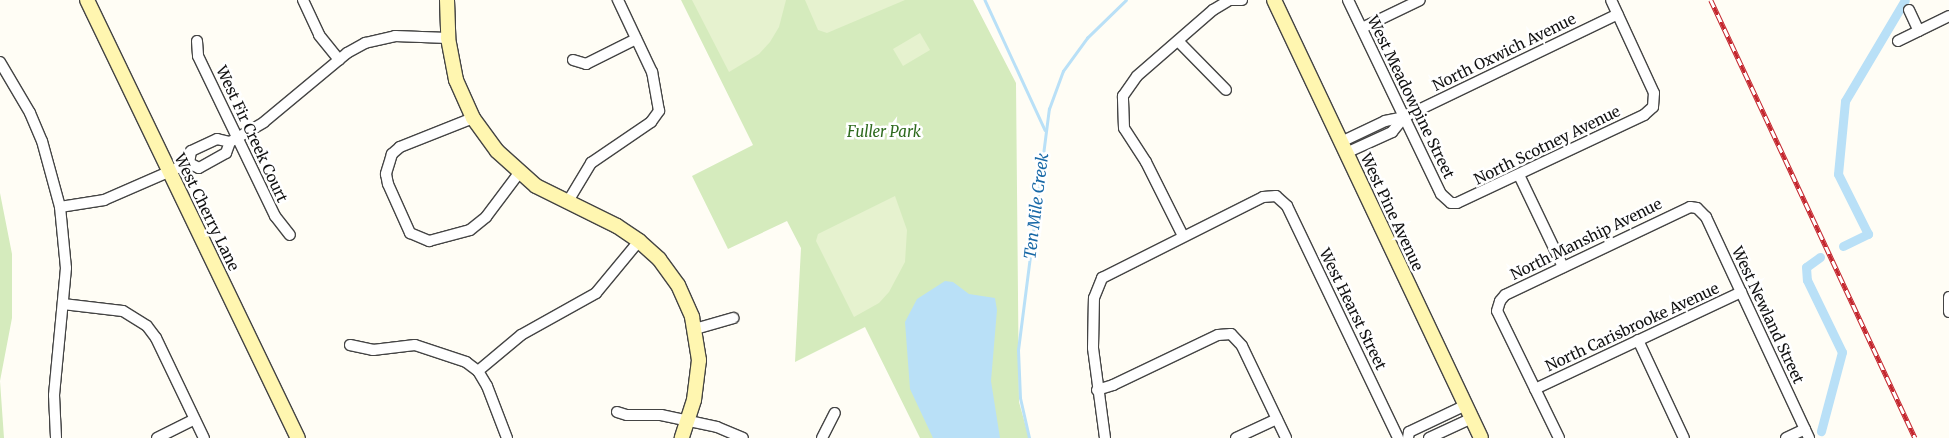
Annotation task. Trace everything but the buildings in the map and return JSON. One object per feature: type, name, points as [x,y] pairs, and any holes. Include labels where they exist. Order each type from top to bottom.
[{"type":"street","name":"West Cherry Lane","points":[[87,0],[298,438]]},
{"type":"street","points":[[303,0],[319,35],[339,60]]},
{"type":"street","points":[[447,0],[448,38],[456,80],[473,118],[497,151],[520,173],[567,203],[617,226],[639,241],[673,276],[685,297],[696,329],[698,380],[682,438]]},
{"type":"street","points":[[567,203],[591,164],[651,122],[659,111],[655,81],[618,0]]},
{"type":"street","points":[[1105,438],[1097,390],[1093,348],[1094,298],[1102,278],[1183,236],[1146,162],[1124,128],[1123,96],[1137,76],[1179,42],[1213,10],[1228,0],[1242,0]]},
{"type":"street","name":"West Pine Avenue","points":[[1274,0],[1482,438]]},
{"type":"street","name":"West Meadowpine Street","points":[[1348,0],[1441,194],[1451,203]]},
{"type":"street","points":[[1362,28],[1420,0]]},
{"type":"street","points":[[1611,0],[1618,14]]},
{"type":"street","points":[[1909,10],[1919,31]]},
{"type":"street","name":"North Oxwich Avenue","points":[[1344,148],[1392,132],[1404,117],[1618,14]]},
{"type":"street","name":"North Scotney Avenue","points":[[1451,203],[1463,202],[1644,115],[1653,107],[1654,93],[1618,14]]},
{"type":"street","points":[[1898,41],[1949,16]]},
{"type":"street","points":[[60,207],[104,200],[169,170],[189,163],[199,168],[226,154],[233,140],[280,110],[356,48],[385,37],[448,38]]},
{"type":"street","points":[[573,60],[586,64],[636,39]]},
{"type":"street","name":"West Fir Creek Court","points":[[197,41],[198,56],[233,140],[275,216],[290,235]]},
{"type":"street","points":[[1179,42],[1226,90]]},
{"type":"street","points":[[0,62],[42,141],[60,207],[66,268],[54,395],[56,438]]},
{"type":"street","points":[[473,118],[400,147],[392,154],[386,174],[396,206],[410,233],[429,241],[439,240],[479,224],[520,173]]},
{"type":"street","points":[[189,163],[191,151],[217,139],[233,140]]},
{"type":"street","points":[[1519,175],[1563,268]]},
{"type":"street","name":"West Hearst Street","points":[[1183,236],[1263,197],[1276,196],[1287,206],[1398,438]]},
{"type":"street","name":"North Manship Avenue","points":[[1535,389],[1497,311],[1506,294],[1684,208],[1697,208]]},
{"type":"street","name":"West Newland Street","points":[[1697,208],[1706,217],[1807,434]]},
{"type":"street","points":[[478,371],[521,335],[596,293],[639,241]]},
{"type":"street","name":"North Carisbrooke Avenue","points":[[1535,389],[1741,292]]},
{"type":"street","points":[[1948,298],[1949,312]]},
{"type":"street","points":[[64,304],[124,311],[147,326],[156,338],[204,438]]},
{"type":"street","points":[[696,329],[733,318]]},
{"type":"street","points":[[1097,390],[1113,386],[1218,335],[1231,334],[1242,346],[1286,438]]},
{"type":"street","points":[[1638,340],[1684,438]]},
{"type":"street","points":[[350,345],[373,350],[394,345],[426,347],[457,357],[478,371],[507,438]]},
{"type":"street","points":[[1535,389],[1559,438]]},
{"type":"street","points":[[1408,438],[1409,432],[1466,405]]},
{"type":"street","points":[[617,412],[627,415],[661,415],[688,421],[743,438]]},
{"type":"street","points":[[822,438],[835,413]]},
{"type":"street","points":[[1236,438],[1277,418]]},
{"type":"street","points":[[1429,438],[1472,418]]},
{"type":"street","points":[[157,438],[195,419]]},
{"type":"street","points":[[1786,438],[1807,434]]},
{"type":"green space","name":"Fuller Park","points":[[681,0],[973,0],[1016,83],[1019,402],[1029,438],[920,438],[865,327],[795,362],[801,248],[787,221],[728,249],[692,176],[753,145]]},
{"type":"green space","points":[[692,0],[786,0],[779,27],[770,42],[759,54],[729,72]]},
{"type":"green space","points":[[805,0],[905,0],[827,33],[818,30]]},
{"type":"green space","points":[[920,33],[930,50],[903,66],[893,49]]},
{"type":"green space","points":[[0,193],[12,254],[12,318],[0,381]]},
{"type":"green space","points":[[895,196],[907,230],[905,262],[889,292],[879,303],[854,317],[816,241],[818,234]]},
{"type":"green space","points":[[0,381],[4,438],[0,438]]},
{"type":"water","points":[[945,281],[953,282],[969,294],[995,298],[997,310],[991,381],[1000,438],[933,438],[910,389],[905,322],[917,299]]},
{"type":"waterway","points":[[985,0],[1045,130]]},
{"type":"waterway","name":"Ten Mile Creek","points":[[1029,438],[1020,398],[1018,350],[1049,109],[1063,71],[1087,38],[1126,0]]},
{"type":"waterway","points":[[1843,246],[1868,234],[1838,174],[1845,101],[1905,0]]},
{"type":"waterway","points":[[1820,257],[1806,267],[1807,280],[1842,352],[1821,431]]},
{"type":"railway","points":[[1711,0],[1915,438]]}]
